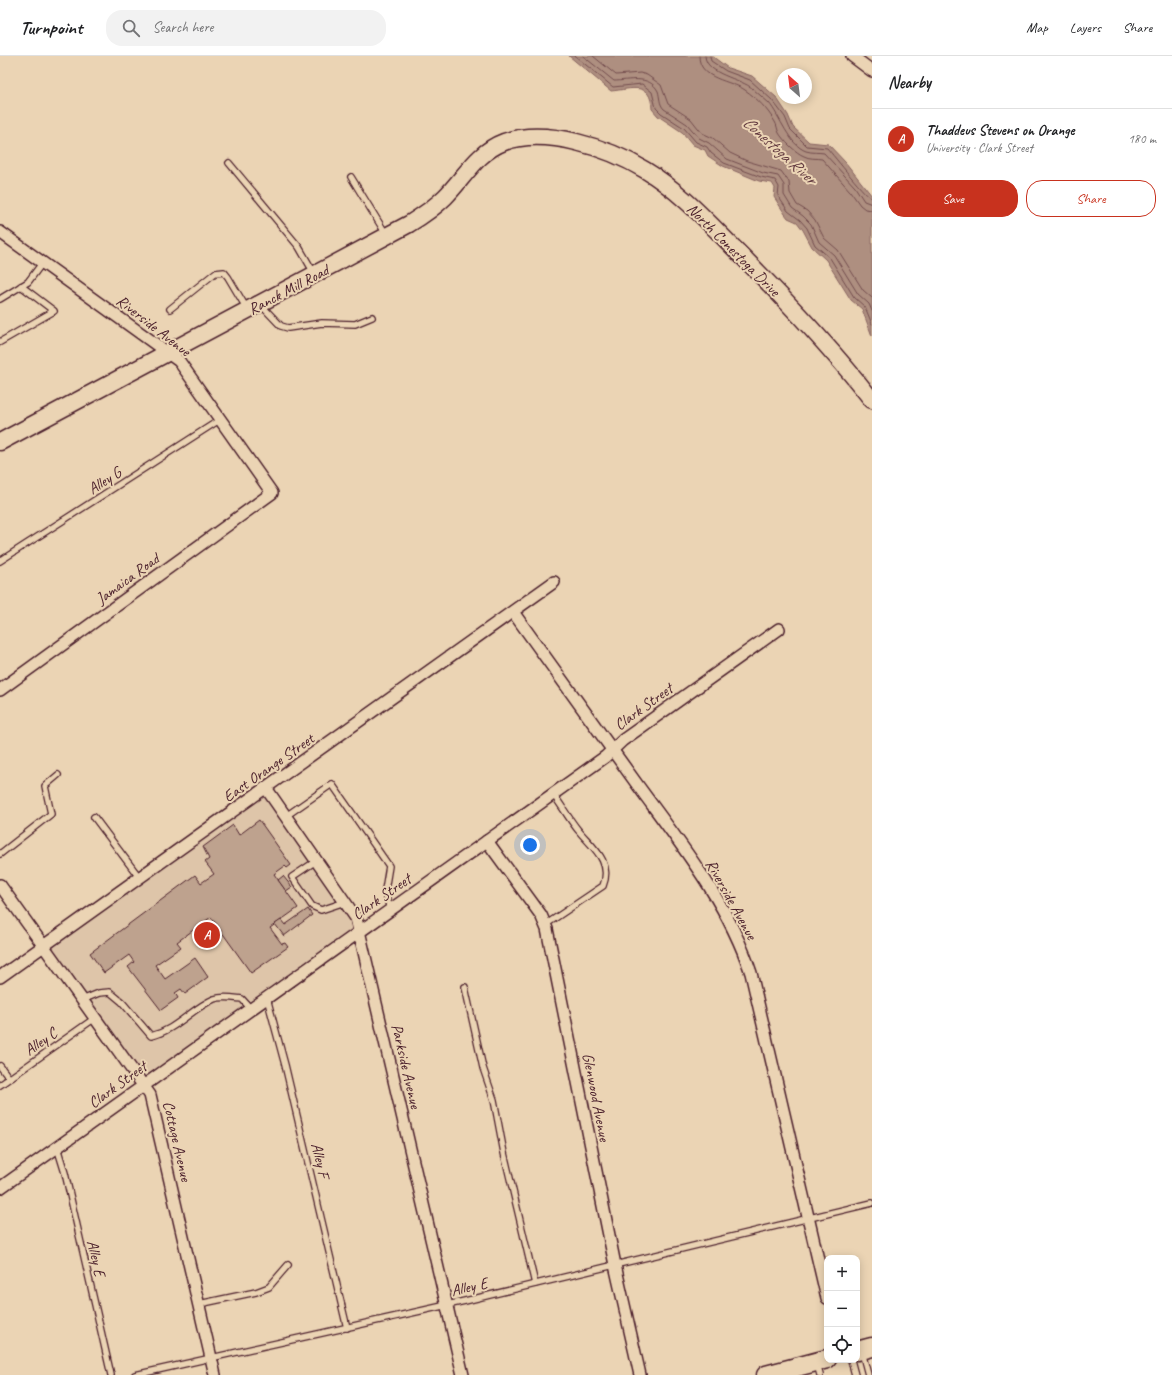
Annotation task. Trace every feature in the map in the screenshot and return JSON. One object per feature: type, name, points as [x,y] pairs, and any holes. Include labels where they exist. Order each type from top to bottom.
[{"type":"main road","points":[[766,1375],[821,1365]]},
{"type":"street","points":[[852,56],[872,72]]},
{"type":"street","name":"Ranck Mill Road","points":[[0,442],[254,308],[409,224],[439,204],[479,158],[492,148],[504,142],[520,138],[566,140]]},
{"type":"street","name":"North Conestoga Drive","points":[[566,140],[605,151],[637,165],[670,187],[694,208],[786,300],[872,400]]},
{"type":"street","name":"Riverside Avenue","points":[[0,232],[180,362],[272,493]]},
{"type":"street","name":"Jamaica Road","points":[[0,690],[272,493]]},
{"type":"street","name":"East Orange Street","points":[[0,977],[554,582]]},
{"type":"street","name":"Riverside Avenue","points":[[513,612],[716,896],[743,949],[751,973],[825,1291]]},
{"type":"street","name":"Clark Street","points":[[0,1188],[553,794],[623,740],[779,629]]},
{"type":"street","name":"Parkside Avenue","points":[[266,788],[356,918],[462,1375]]},
{"type":"street","name":"Glenwood Avenue","points":[[487,841],[541,915],[545,925],[615,1265],[640,1375]]},
{"type":"street","name":"Cottage Avenue","points":[[0,885],[152,1098],[215,1375]]},
{"type":"lane","points":[[229,163],[299,247],[315,275]]},
{"type":"lane","points":[[351,177],[388,236]]},
{"type":"lane","points":[[0,299],[28,282],[43,262]]},
{"type":"lane","points":[[170,309],[215,273],[224,272],[254,308],[281,326],[288,328],[322,323],[355,324],[372,317]]},
{"type":"lane","points":[[0,342],[54,311],[21,286]]},
{"type":"lane","name":"Alley G","points":[[0,561],[221,419]]},
{"type":"lane","points":[[0,854],[51,814],[45,786],[58,775]]},
{"type":"lane","points":[[286,816],[332,784],[389,866],[385,890],[390,910]]},
{"type":"lane","points":[[545,925],[603,886],[606,878],[601,855],[579,831],[553,794]]},
{"type":"lane","points":[[94,817],[139,877]]},
{"type":"lane","points":[[316,860],[292,877],[312,906],[321,910],[345,902]]},
{"type":"lane","points":[[465,987],[483,1068],[494,1100],[504,1153],[535,1284]]},
{"type":"lane","points":[[82,1000],[99,993],[110,992],[122,1002],[151,1036],[164,1033],[214,999],[226,997],[242,999],[251,1009]]},
{"type":"lane","name":"Alley F","points":[[267,998],[285,1065],[347,1328]]},
{"type":"lane","name":"Alley C","points":[[0,1085],[95,1018]]},
{"type":"lane","points":[[0,1066],[9,1078]]},
{"type":"lane","name":"Alley E","points":[[57,1148],[65,1173],[111,1375]]},
{"type":"lane","name":"Alley E","points":[[135,1375],[157,1373],[211,1358],[446,1305],[872,1203]]},
{"type":"lane","points":[[199,1304],[256,1292],[269,1287],[288,1264]]},
{"type":"lane","points":[[860,1352],[868,1375]]},
{"type":"lane","points":[[855,1375],[858,1363]]},
{"type":"shaded area","points":[[266,788],[359,931],[144,1085],[44,946]]},
{"type":"water","name":"Conestoga River","points":[[569,56],[712,56],[728,68],[752,76],[776,97],[776,104],[781,104],[788,115],[793,127],[809,142],[828,144],[846,163],[872,196],[872,336],[862,309],[851,300],[826,260],[812,247],[797,222],[788,218],[785,214],[774,197],[775,188],[772,183],[759,181],[723,166],[708,156],[705,150],[693,145],[682,132],[658,116],[652,109],[651,100],[644,90],[633,88],[611,91]]},
{"type":"building","points":[[259,820],[291,865],[287,868],[285,866],[274,874],[298,908],[270,928],[282,944],[285,943],[288,947],[251,973],[211,917],[177,942],[181,947],[155,965],[165,979],[195,958],[208,977],[185,994],[181,989],[175,993],[178,998],[161,1010],[128,967],[134,962],[129,955],[104,973],[90,953],[195,875],[201,883],[214,874],[205,862],[209,859],[203,847],[233,825],[239,835]]},
{"type":"building","points":[[283,876],[292,887],[286,891],[278,880]]},
{"type":"building","points":[[308,909],[312,915],[284,936],[275,924],[281,920],[285,925]]},
{"type":"place","name":"Thaddeus Stevens on Orange","points":[[207,935]]}]
